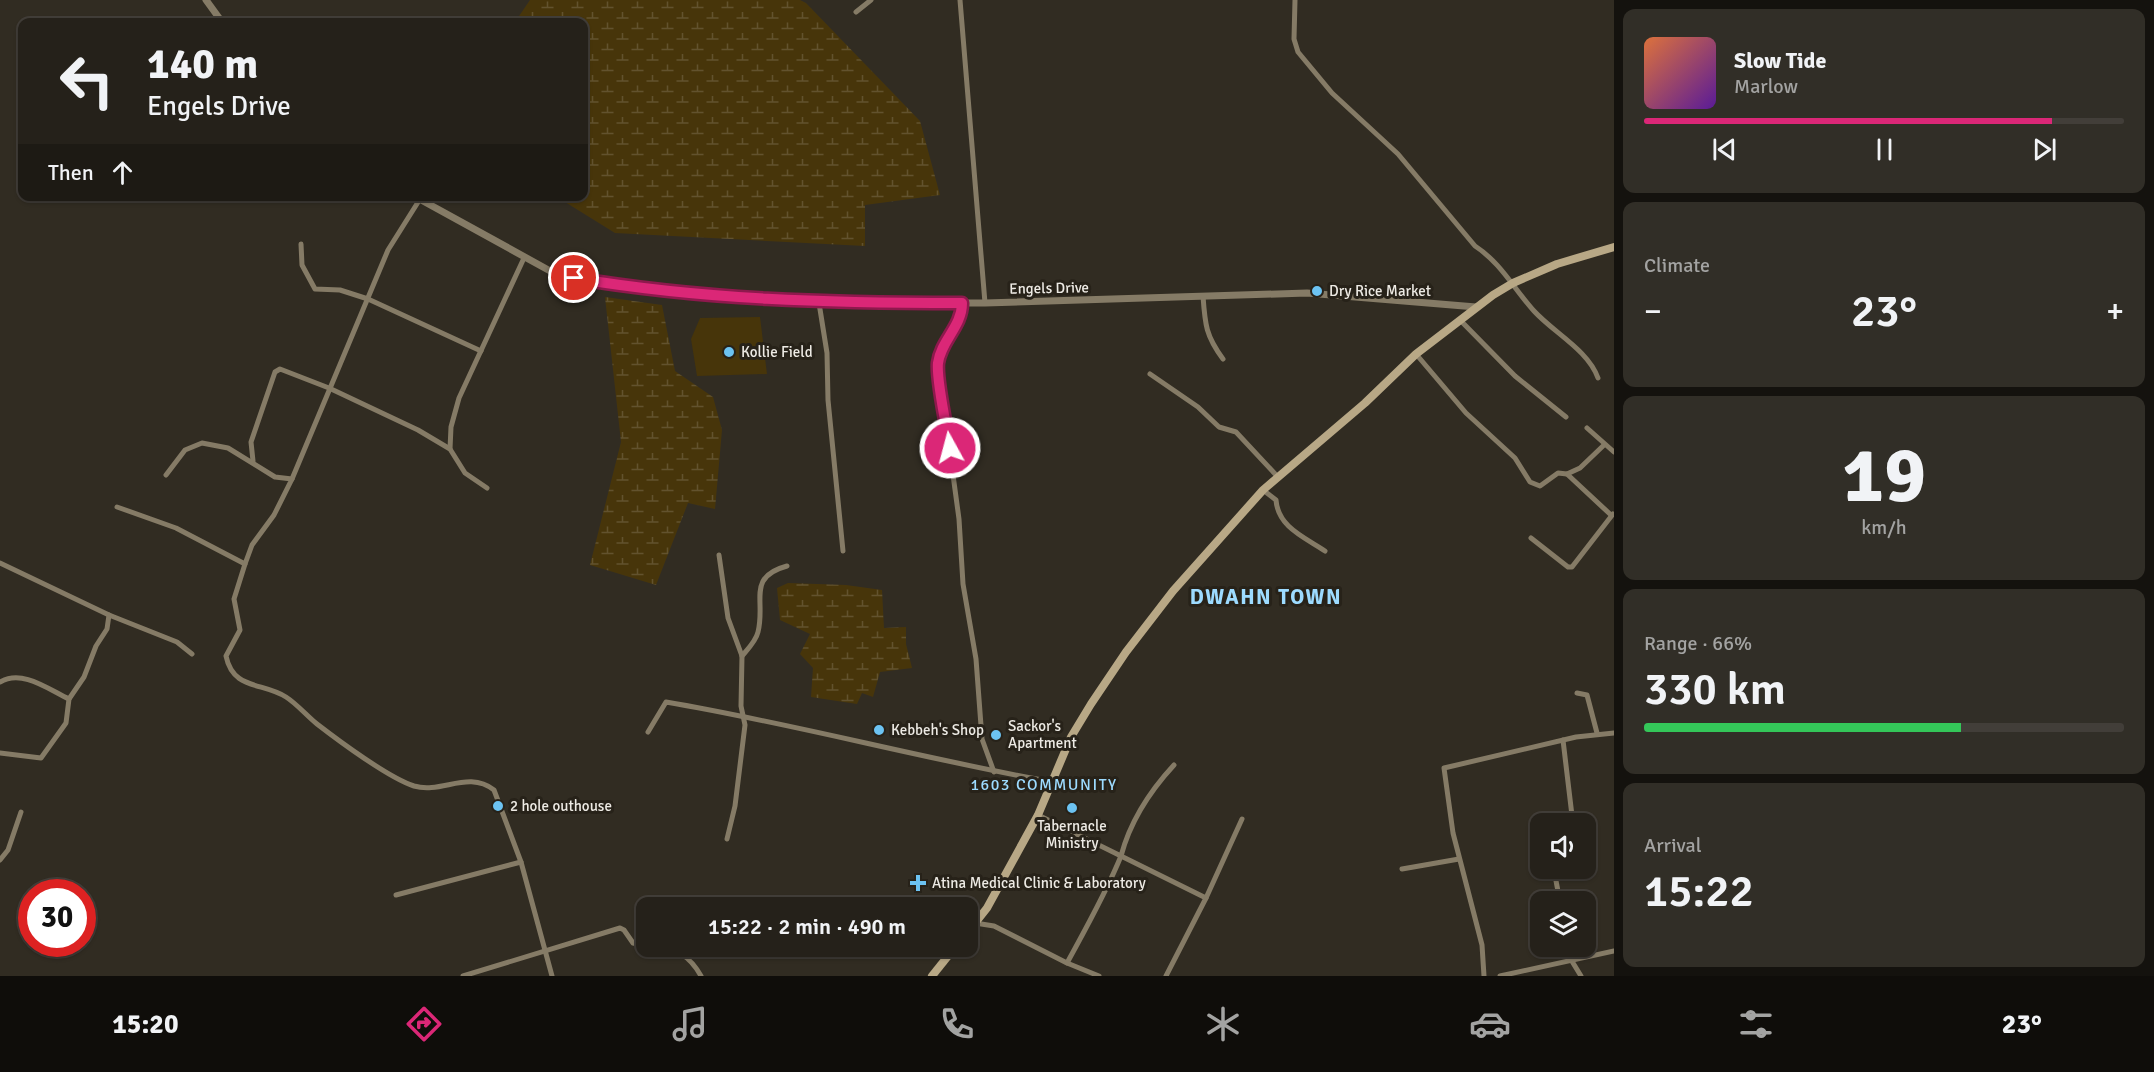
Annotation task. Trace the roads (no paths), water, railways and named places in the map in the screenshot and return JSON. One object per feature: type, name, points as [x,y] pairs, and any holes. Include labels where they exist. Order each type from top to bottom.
[{"type":"main road","points":[[978,918],[987,908],[1038,816],[1071,737],[1126,652],[1173,591],[1276,476],[1365,403],[1416,354],[1476,307],[1513,283],[1557,264],[1614,247]]},
{"type":"main road","points":[[932,976],[947,957]]},
{"type":"street","points":[[206,0],[219,18]]},
{"type":"street","points":[[856,12],[872,0]]},
{"type":"street","points":[[960,0],[986,303]]},
{"type":"street","points":[[1295,0],[1294,39],[1298,52],[1332,93],[1398,154],[1475,246],[1490,256],[1534,311],[1588,360],[1598,378]]},
{"type":"street","points":[[415,201],[392,243],[292,479],[274,515],[252,545],[234,599],[240,630],[226,656],[229,670],[240,679],[286,697],[318,725],[389,773],[414,786],[428,788],[467,781],[484,782],[497,795],[521,862],[552,976]]},
{"type":"street","points":[[422,201],[524,258],[459,398],[451,427],[450,449]]},
{"type":"street","points":[[301,244],[302,266],[315,289],[340,290],[368,299],[481,351]]},
{"type":"street","name":"Engels Drive","points":[[524,258],[552,272],[622,287],[742,299],[819,303],[986,303],[1307,293],[1476,307]]},
{"type":"street","points":[[1203,296],[1205,326],[1210,341],[1223,359]]},
{"type":"street","points":[[819,303],[827,352],[828,400],[843,551]]},
{"type":"street","points":[[962,303],[962,315],[942,351],[938,364],[959,519],[963,584],[976,659],[982,739],[994,772]]},
{"type":"street","points":[[1460,320],[1515,376],[1566,417]]},
{"type":"street","points":[[1416,354],[1466,413],[1515,458],[1530,482],[1540,486],[1558,473],[1567,474],[1580,468],[1604,445]]},
{"type":"street","points":[[253,461],[251,442],[275,372],[280,369],[329,388],[418,430],[450,449],[465,473],[487,488]]},
{"type":"street","points":[[1150,374],[1198,407],[1209,421],[1236,432],[1276,476]]},
{"type":"street","points":[[1587,428],[1614,452]]},
{"type":"street","points":[[166,475],[185,450],[202,443],[228,448],[253,461],[274,477],[292,479]]},
{"type":"street","points":[[1531,538],[1568,567],[1572,567],[1613,514],[1567,474]]},
{"type":"street","points":[[1263,490],[1276,500],[1277,514],[1282,520],[1299,536],[1325,551]]},
{"type":"street","points":[[117,507],[176,528],[245,564]]},
{"type":"street","points":[[719,555],[728,618],[742,656],[743,715],[746,725],[745,745],[727,839]]},
{"type":"street","points":[[0,563],[54,591],[177,642],[192,654]]},
{"type":"street","points":[[742,656],[758,633],[760,593],[765,576],[770,571],[787,566]]},
{"type":"street","points":[[0,753],[41,758],[66,723],[69,699],[84,677],[96,646],[107,629],[109,615]]},
{"type":"street","points":[[0,682],[10,676],[23,678],[69,699]]},
{"type":"street","points":[[1577,693],[1587,695],[1597,734]]},
{"type":"street","points":[[648,732],[666,702],[743,715],[994,772],[1053,782]]},
{"type":"street","points":[[1484,976],[1481,938],[1459,859],[1444,768],[1464,762],[1488,760],[1563,740],[1614,733]]},
{"type":"street","points":[[1563,740],[1572,813]]},
{"type":"street","points":[[1068,963],[1081,934],[1107,890],[1130,827],[1155,786],[1174,765]]},
{"type":"street","points":[[0,860],[8,850],[21,812]]},
{"type":"street","points":[[1038,816],[1206,898]]},
{"type":"street","points":[[1166,976],[1206,898],[1242,819]]},
{"type":"street","points":[[1402,869],[1459,859]]},
{"type":"street","points":[[396,895],[521,862]]},
{"type":"street","points":[[978,924],[994,926],[1098,976]]},
{"type":"street","points":[[463,976],[620,928],[636,944]]},
{"type":"street","points":[[1500,976],[1570,958],[1614,951]]},
{"type":"street","points":[[686,957],[692,961],[701,976]]},
{"type":"street","points":[[1570,958],[1581,976]]},
{"type":"place","name":"Dry Rice Market","points":[[1317,291]]},
{"type":"place","name":"Kollie Field","points":[[729,352]]},
{"type":"place","name":"Kebbeh's Shop","points":[[879,730]]},
{"type":"place","name":"Sackor's Apartment","points":[[996,735]]},
{"type":"place","name":"2 hole outhouse","points":[[498,806]]},
{"type":"place","name":"Tabernacle Ministry","points":[[1072,808]]},
{"type":"place","name":"Atina Medical Clinic & Laboratory","points":[[918,883]]},
{"type":"district","name":"DWAHN TOWN","points":[[1266,597]]},
{"type":"district","name":"1603 COMMUNITY","points":[[1044,785]]}]
